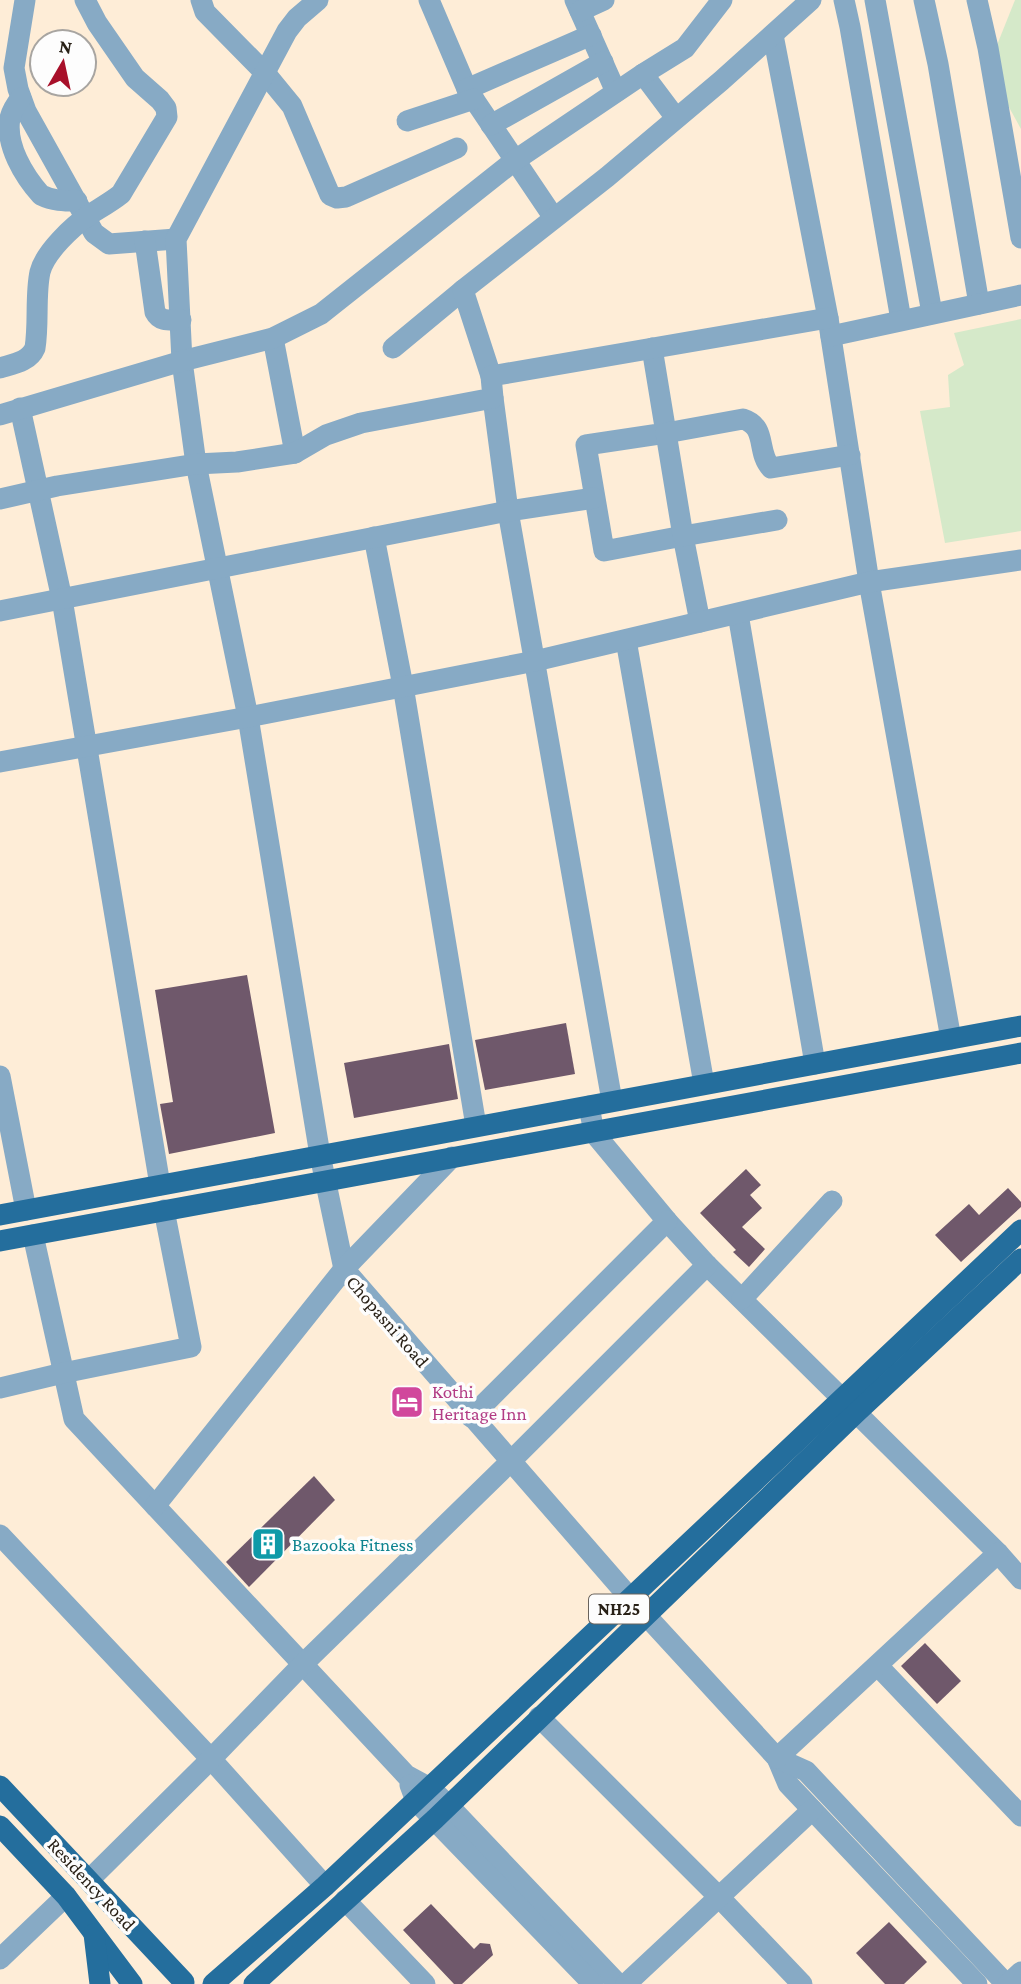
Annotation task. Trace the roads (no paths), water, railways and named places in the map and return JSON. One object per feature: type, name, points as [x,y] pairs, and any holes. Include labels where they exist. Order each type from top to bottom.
[{"type":"main road","points":[[0,1215],[1021,1026]]},
{"type":"main road","points":[[0,1241],[1021,1053]]},
{"type":"main road","name":"NH25","points":[[254,1984],[442,1812],[646,1616],[1021,1230]]},
{"type":"main road","name":"NH25","points":[[213,1984],[325,1886],[630,1598],[1021,1259]]},
{"type":"main road","name":"Residency Road","points":[[0,1786],[187,1983]]},
{"type":"main road","name":"Residency Road","points":[[0,1826],[66,1896],[132,1984]]},
{"type":"main road","points":[[93,1931],[100,1984]]},
{"type":"street","points":[[25,0],[7,65],[26,111],[94,233],[109,244],[176,239],[287,31],[317,0]]},
{"type":"street","points":[[21,98],[13,108],[10,118],[14,153],[41,195],[82,209],[112,202],[121,194],[167,117],[166,108],[135,78],[97,23],[85,0]]},
{"type":"street","points":[[201,0],[205,12],[292,106],[330,195],[337,198],[346,197],[457,148]]},
{"type":"street","points":[[429,0],[470,94],[554,218]]},
{"type":"street","points":[[604,0],[578,6],[616,92]]},
{"type":"street","points":[[160,1185],[62,599],[40,490],[10,412],[183,360],[273,338],[321,314],[514,161],[685,48],[722,0]]},
{"type":"street","points":[[393,348],[607,177],[811,0]]},
{"type":"street","points":[[844,0],[901,320]]},
{"type":"street","points":[[875,0],[932,313]]},
{"type":"street","points":[[924,0],[938,64],[979,304]]},
{"type":"street","points":[[977,0],[1021,238]]},
{"type":"street","points":[[407,121],[470,94],[591,35]]},
{"type":"street","points":[[773,35],[829,327],[869,582],[951,1039]]},
{"type":"street","points":[[491,125],[603,62]]},
{"type":"street","points":[[643,74],[676,118]]},
{"type":"street","points":[[0,368],[32,355],[36,341],[40,273],[45,260],[82,209]]},
{"type":"street","name":"Chopasni Road","points":[[176,239],[183,360],[196,464],[248,717],[320,1155],[344,1269],[630,1598],[778,1758]]},
{"type":"street","points":[[145,241],[157,317],[163,320],[181,320]]},
{"type":"street","points":[[463,290],[491,376],[508,512],[612,1101]]},
{"type":"street","points":[[491,376],[652,348],[901,320],[1021,295]]},
{"type":"street","points":[[273,338],[295,453]]},
{"type":"street","points":[[652,348],[700,622]]},
{"type":"street","points":[[0,499],[196,464],[295,453],[326,435],[361,423],[494,398]]},
{"type":"street","points":[[777,520],[604,551],[586,445],[743,419],[752,421],[757,428],[765,462],[771,468],[850,455]]},
{"type":"street","points":[[0,611],[374,537],[594,498]]},
{"type":"street","points":[[374,537],[403,686],[476,1126]]},
{"type":"street","points":[[0,762],[536,661],[869,582],[1020,566]]},
{"type":"street","points":[[738,614],[816,1064]]},
{"type":"street","points":[[626,640],[704,1084]]},
{"type":"street","points":[[0,1076],[26,1210]]},
{"type":"street","points":[[589,1106],[594,1133],[707,1265],[998,1553],[1021,1579]]},
{"type":"street","points":[[155,1506],[344,1269],[452,1157]]},
{"type":"street","points":[[742,1299],[832,1201]]},
{"type":"street","points":[[0,1388],[191,1347],[164,1210]]},
{"type":"street","points":[[471,1417],[667,1221]]},
{"type":"street","points":[[33,1235],[74,1419],[423,1794],[618,1984]]},
{"type":"street","points":[[89,1880],[302,1665],[707,1265]]},
{"type":"street","points":[[0,1535],[211,1759],[325,1886]]},
{"type":"street","points":[[778,1758],[998,1553]]},
{"type":"street","points":[[878,1666],[1021,1816]]},
{"type":"street","points":[[539,1717],[802,1984]]},
{"type":"street","points":[[778,1758],[788,1784],[977,1984]]},
{"type":"street","points":[[778,1758],[806,1771],[1007,1984],[1021,1972]]},
{"type":"street","points":[[626,1984],[812,1810]]},
{"type":"street","points":[[442,1812],[593,1984]]},
{"type":"street","points":[[0,1959],[66,1896]]},
{"type":"street","points":[[345,1900],[425,1984]]},
{"type":"place","name":"Kothi Heritage Inn","points":[[407,1402]]},
{"type":"place","name":"Bazooka Fitness","points":[[268,1544]]}]
